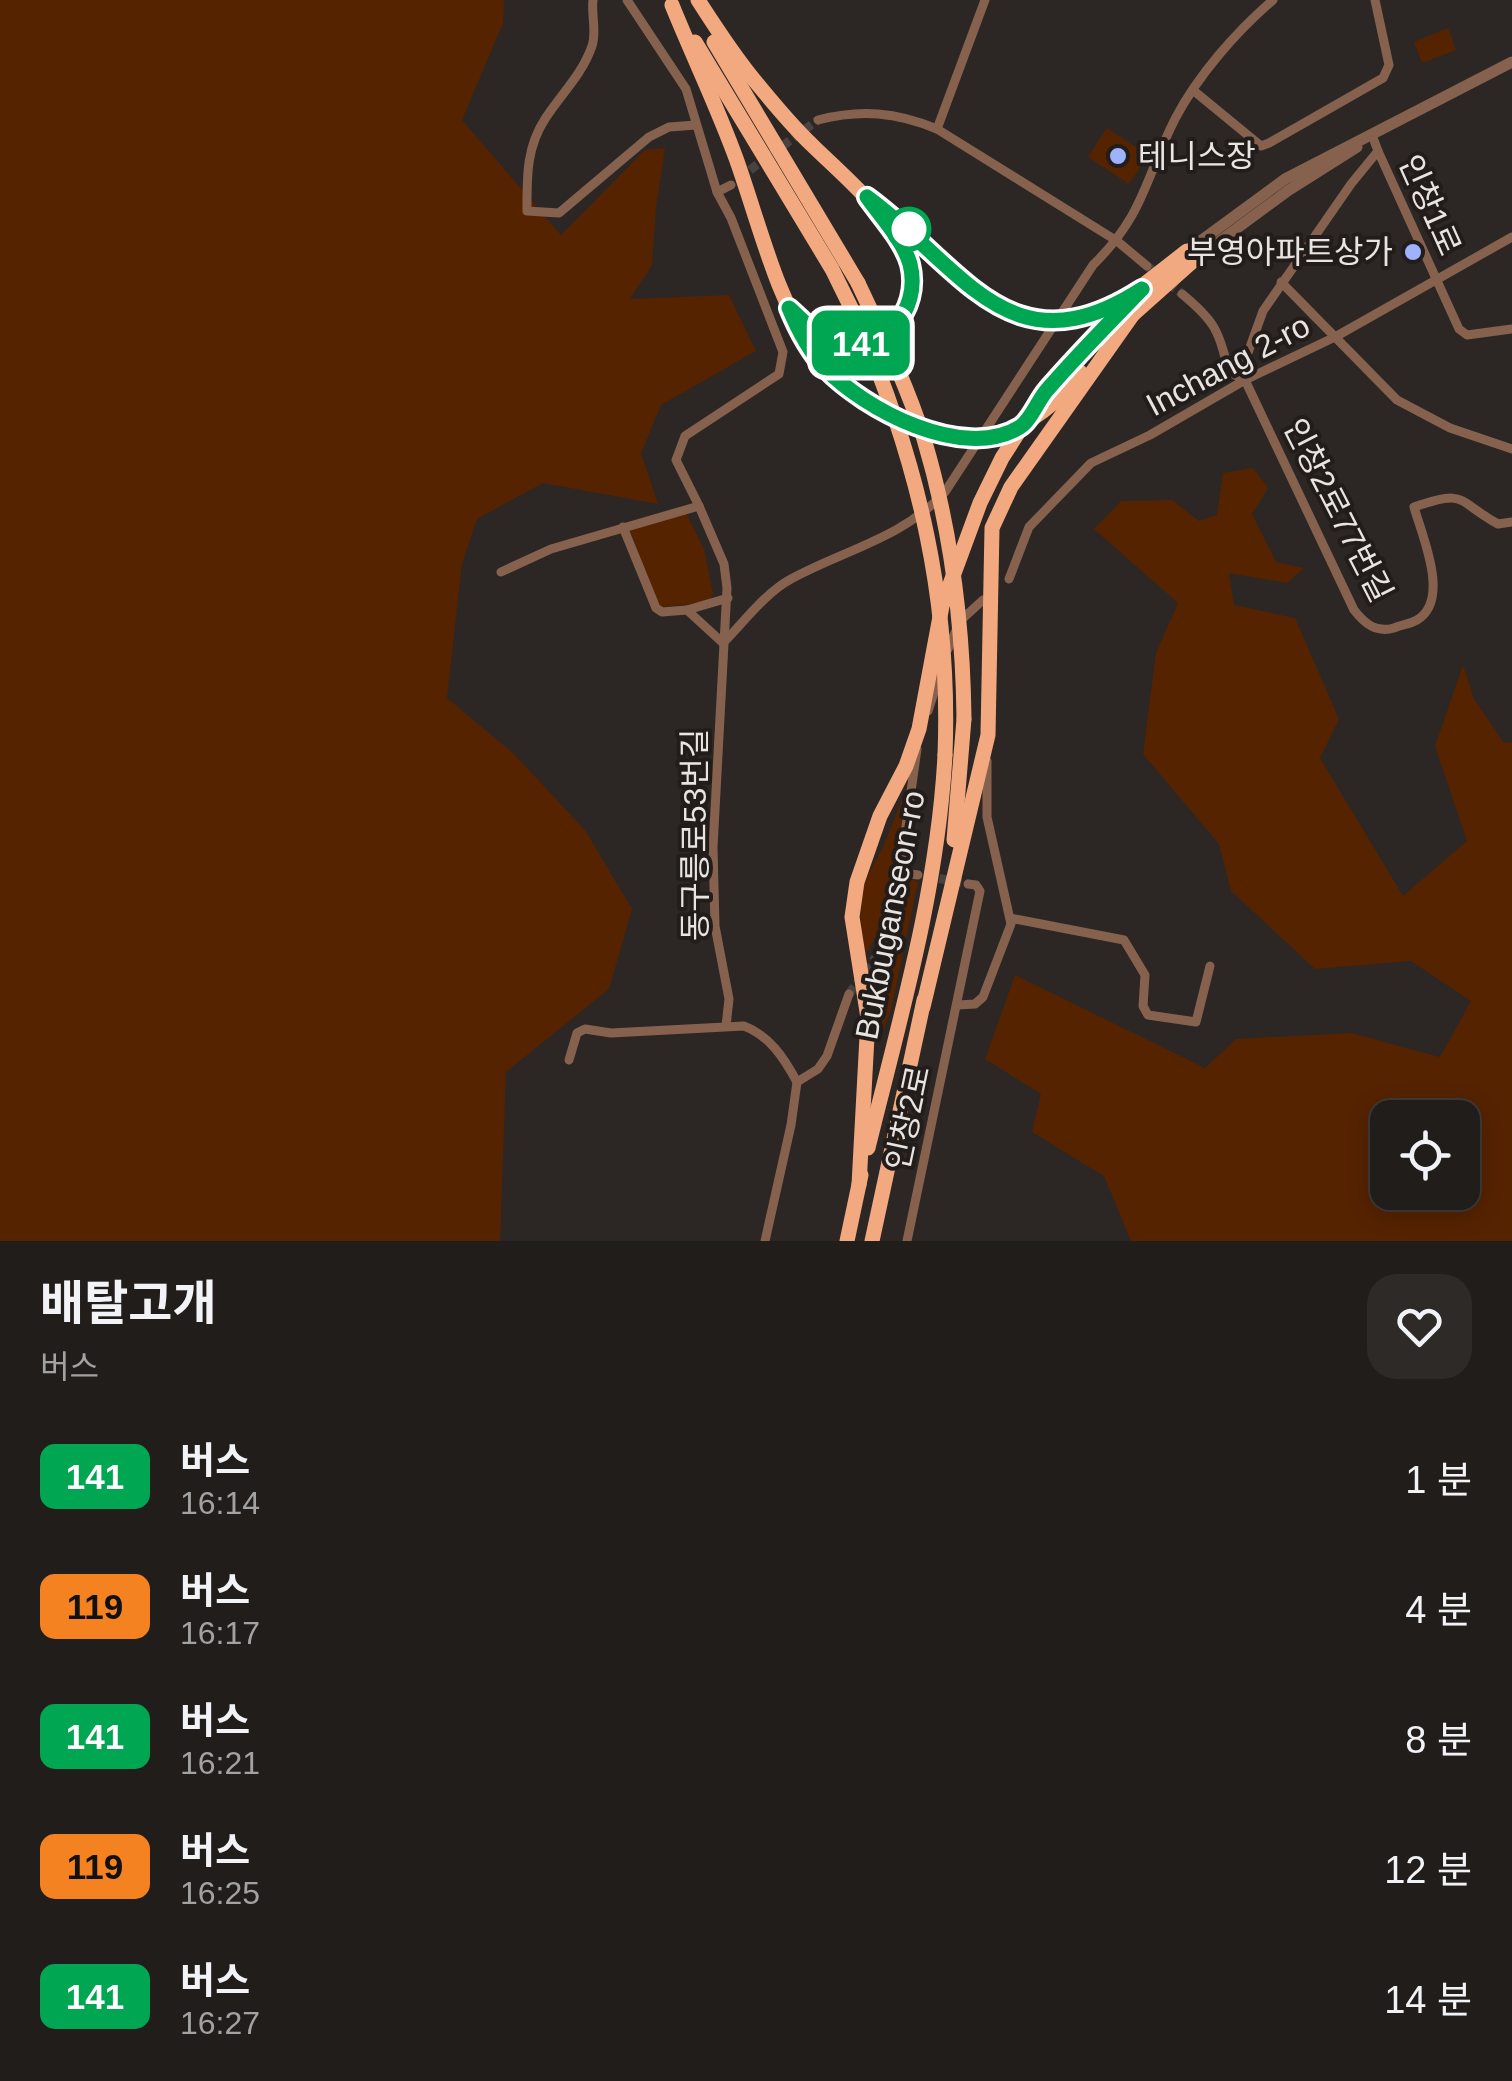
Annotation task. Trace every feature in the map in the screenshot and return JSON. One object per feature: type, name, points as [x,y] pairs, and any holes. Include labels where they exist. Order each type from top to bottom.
[{"type":"highway","points":[[698,0],[724,42],[810,144],[867,197],[903,223],[966,284],[1004,310],[1048,321],[1093,316],[1190,256]]},
{"type":"highway","points":[[710,0],[724,42]]},
{"type":"highway","points":[[676,2],[798,330],[816,358],[844,386],[878,409],[941,433],[972,438],[1004,432],[1038,416],[1190,256]]},
{"type":"highway","name":"Bukbuganseon-ro","points":[[676,2],[858,283],[901,379],[940,499],[964,668],[964,720],[953,850],[872,1241]]},
{"type":"highway","name":"Bukbuganseon-ro","points":[[676,2],[860,324],[914,474],[935,574],[948,696],[938,844],[848,1241]]},
{"type":"highway","points":[[789,308],[819,334],[846,344],[878,340],[900,322],[910,300],[910,265],[867,197]]},
{"type":"highway","points":[[859,1185],[868,1018],[852,916],[856,882],[919,728],[942,606],[967,532],[1002,458],[1041,397],[1142,289]]},
{"type":"highway","points":[[923,1007],[987,738],[992,528],[1011,487],[1136,310]]},
{"type":"street","points":[[593,0],[595,34],[585,64],[544,120],[532,144],[527,166],[527,211],[559,212],[650,137],[669,127],[696,125]]},
{"type":"street","name":"동구릉로53번길","points":[[627,0],[686,90],[717,192],[784,352],[779,374],[685,436],[676,460],[724,564],[728,602],[714,882],[716,926],[728,998],[726,1026]]},
{"type":"street","points":[[937,129],[984,0]]},
{"type":"street","points":[[687,610],[723,643],[788,580],[902,528],[930,508],[945,492],[1093,264],[1117,241],[1144,194],[1176,118],[1216,60],[1273,0]]},
{"type":"street","points":[[1194,92],[1261,146],[1269,143],[1383,78],[1389,64],[1375,0]]},
{"type":"street","points":[[1190,256],[1286,180],[1512,62]]},
{"type":"street","points":[[818,120],[866,111],[905,116],[937,129],[1117,241],[1147,266]]},
{"type":"street","name":"인창1로","points":[[1372,135],[1463,333],[1512,329]]},
{"type":"street","points":[[1182,294],[1207,315],[1219,336],[1229,372],[1245,380],[1251,339],[1262,311],[1350,184],[1378,151]]},
{"type":"street","points":[[717,192],[730,184]]},
{"type":"street","name":"Inchang 2-ro","points":[[1009,579],[1028,527],[1082,471],[1512,238]]},
{"type":"street","points":[[1281,282],[1403,405],[1450,428],[1512,449]]},
{"type":"street","name":"인창2로77번길","points":[[1245,380],[1354,610],[1374,628],[1387,630],[1416,620],[1430,601],[1434,579],[1414,508],[1454,496],[1498,524],[1512,522]]},
{"type":"street","points":[[502,572],[551,549],[699,506]]},
{"type":"street","points":[[623,527],[656,608],[662,612],[687,610],[728,602],[734,618],[751,615]]},
{"type":"street","points":[[878,954],[892,923],[902,873],[919,728],[929,711],[950,638],[967,612],[983,600]]},
{"type":"street","points":[[958,1005],[976,1004],[983,997],[1010,932],[987,817],[987,738]]},
{"type":"street","points":[[902,873],[918,875]]},
{"type":"street","name":"인창2로","points":[[906,1241],[980,891],[976,885],[968,884]]},
{"type":"street","points":[[1010,918],[1124,940],[1143,967],[1147,983],[1144,1010],[1148,1014],[1196,1022],[1210,966]]},
{"type":"street","points":[[796,1082],[818,1070],[827,1056],[849,994]]},
{"type":"street","points":[[570,1060],[577,1033],[584,1028],[612,1033],[744,1026],[770,1041],[796,1082],[791,1125],[765,1241]]},
{"type":"shaded area","points":[[0,0],[504,0],[503,23],[462,120],[561,235],[645,150],[665,148],[652,265],[630,299],[729,295],[756,351],[661,405],[641,453],[658,504],[543,483],[477,519],[462,564],[447,698],[513,753],[585,830],[632,909],[609,989],[506,1072],[500,1241],[0,1241]]},
{"type":"shaded area","points":[[1448,28],[1456,50],[1422,63],[1414,42]]},
{"type":"shaded area","name":"테니스장","points":[[1107,128],[1148,155],[1129,184],[1088,157]]},
{"type":"shaded area","points":[[1253,468],[1268,488],[1252,514],[1276,562],[1304,568],[1287,583],[1229,573],[1234,605],[1295,618],[1339,719],[1320,758],[1403,896],[1467,841],[1435,746],[1463,665],[1474,699],[1504,743],[1512,742],[1512,1241],[1131,1241],[1104,1176],[1032,1132],[1041,1094],[985,1059],[1015,975],[1205,1068],[1236,1039],[1351,1033],[1440,1057],[1471,1001],[1411,961],[1315,969],[1231,891],[1219,844],[1143,754],[1156,653],[1178,603],[1094,529],[1121,501],[1172,500],[1199,521],[1217,515],[1223,473]]},
{"type":"shaded area","points":[[686,513],[704,549],[713,594],[708,602],[662,607],[629,528]]},
{"type":"shaded area","points":[[908,785],[911,787],[892,895],[866,954],[861,932],[861,889]]},
{"type":"shaded area","points":[[906,877],[918,882],[891,1010],[879,1041],[875,1039],[869,973],[888,946]]},
{"type":"tunnel","points":[[739,178],[818,120]]},
{"type":"tunnel","points":[[1147,266],[1182,294]]},
{"type":"tunnel","points":[[926,876],[968,884]]},
{"type":"tunnel","points":[[849,994],[878,954]]},
{"type":"bus line","name":"141","points":[[867,197],[903,223],[966,284],[1004,310],[1026,318],[1077,320],[1119,304],[1142,289],[1070,363],[1023,425],[972,438],[930,430],[878,409],[844,386],[816,358],[789,308],[829,340],[855,344],[886,335],[900,322],[910,300],[912,277],[906,254],[867,197]]},
{"type":"place","name":"테니스장","points":[[1118,156]]},
{"type":"place","name":"부영아파트상가","points":[[1413,252]]}]
